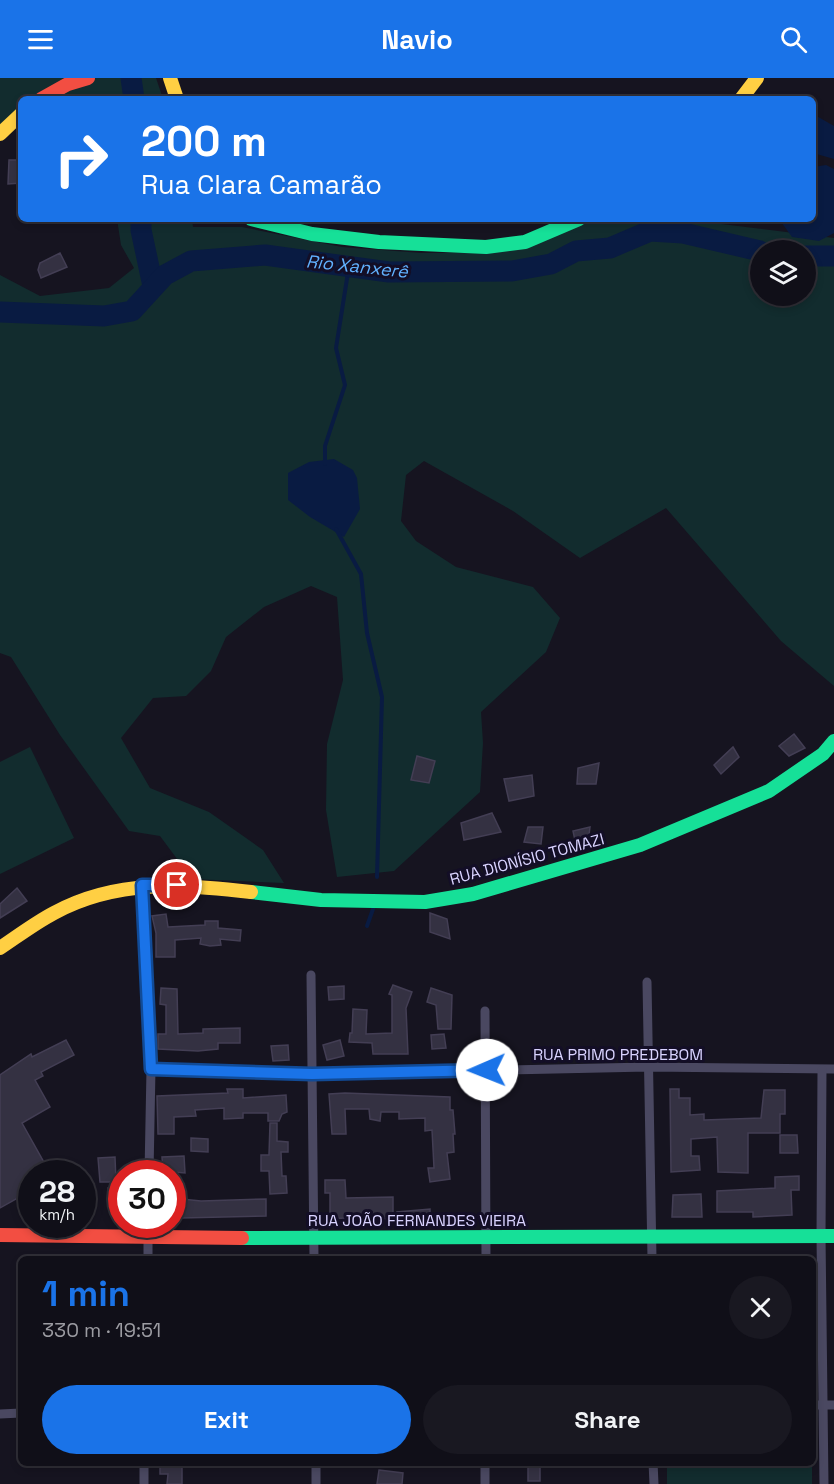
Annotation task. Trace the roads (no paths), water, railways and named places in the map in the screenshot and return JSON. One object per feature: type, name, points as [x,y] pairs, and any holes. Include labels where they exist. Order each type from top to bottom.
[{"type":"street","points":[[46,96],[68,84],[88,78]]},
{"type":"street","points":[[171,78],[176,96]]},
{"type":"street","points":[[743,96],[757,78]]},
{"type":"street","points":[[0,134],[18,117]]},
{"type":"street","points":[[263,222],[312,234],[391,243],[486,248],[525,242],[572,222]]},
{"type":"street","name":"RUA DIONÍSIO TOMAZI","points":[[0,948],[54,912],[91,898],[142,885],[194,885],[321,900],[425,902],[473,894],[640,845],[769,791],[823,754],[834,741]]},
{"type":"street","points":[[142,885],[151,1069],[149,1160]]},
{"type":"street","points":[[311,975],[314,1256]]},
{"type":"street","points":[[647,982],[652,1256]]},
{"type":"street","points":[[485,1011],[486,1256]]},
{"type":"street","name":"RUA PRIMO PREDEBOM","points":[[151,1069],[312,1074],[648,1067],[834,1069]]},
{"type":"street","points":[[822,1070],[827,1236],[818,1405],[824,1484]]},
{"type":"street","name":"RUA JOÃO FERNANDES VIEIRA","points":[[0,1235],[108,1237]]},
{"type":"street","name":"RUA JOÃO FERNANDES VIEIRA","points":[[186,1238],[827,1236]]},
{"type":"street","points":[[148,1238],[148,1256]]},
{"type":"street","points":[[818,1405],[834,1405]]},
{"type":"street","points":[[0,1414],[18,1413]]},
{"type":"street","points":[[144,1466],[144,1484]]},
{"type":"street","points":[[316,1466],[316,1484]]},
{"type":"street","points":[[485,1466],[485,1484]]},
{"type":"street","points":[[653,1466],[654,1484]]},
{"type":"water","points":[[816,116],[834,126],[834,159],[816,154]]},
{"type":"water","points":[[826,165],[834,169],[834,233],[819,241],[792,237],[781,222],[816,222],[816,167]]},
{"type":"water","points":[[334,459],[353,470],[357,478],[360,509],[344,537],[310,517],[288,500],[288,473],[309,462]]},
{"type":"waterway","points":[[131,78],[134,96]]},
{"type":"waterway","points":[[141,222],[153,286]]},
{"type":"waterway","name":"Rio Xanxerê","points":[[0,312],[104,316],[132,311],[165,275],[191,261],[265,255],[389,272],[512,271],[551,264],[576,251],[610,248],[650,231],[683,233],[750,249]]},
{"type":"waterway","name":"Rio Xanxerê","points":[[816,256],[834,256]]},
{"type":"waterway","points":[[325,464],[325,446],[345,385],[336,348],[349,266]]},
{"type":"waterway","points":[[336,529],[361,574],[367,633],[382,697],[377,877]]},
{"type":"waterway","points":[[367,926],[373,909]]}]
